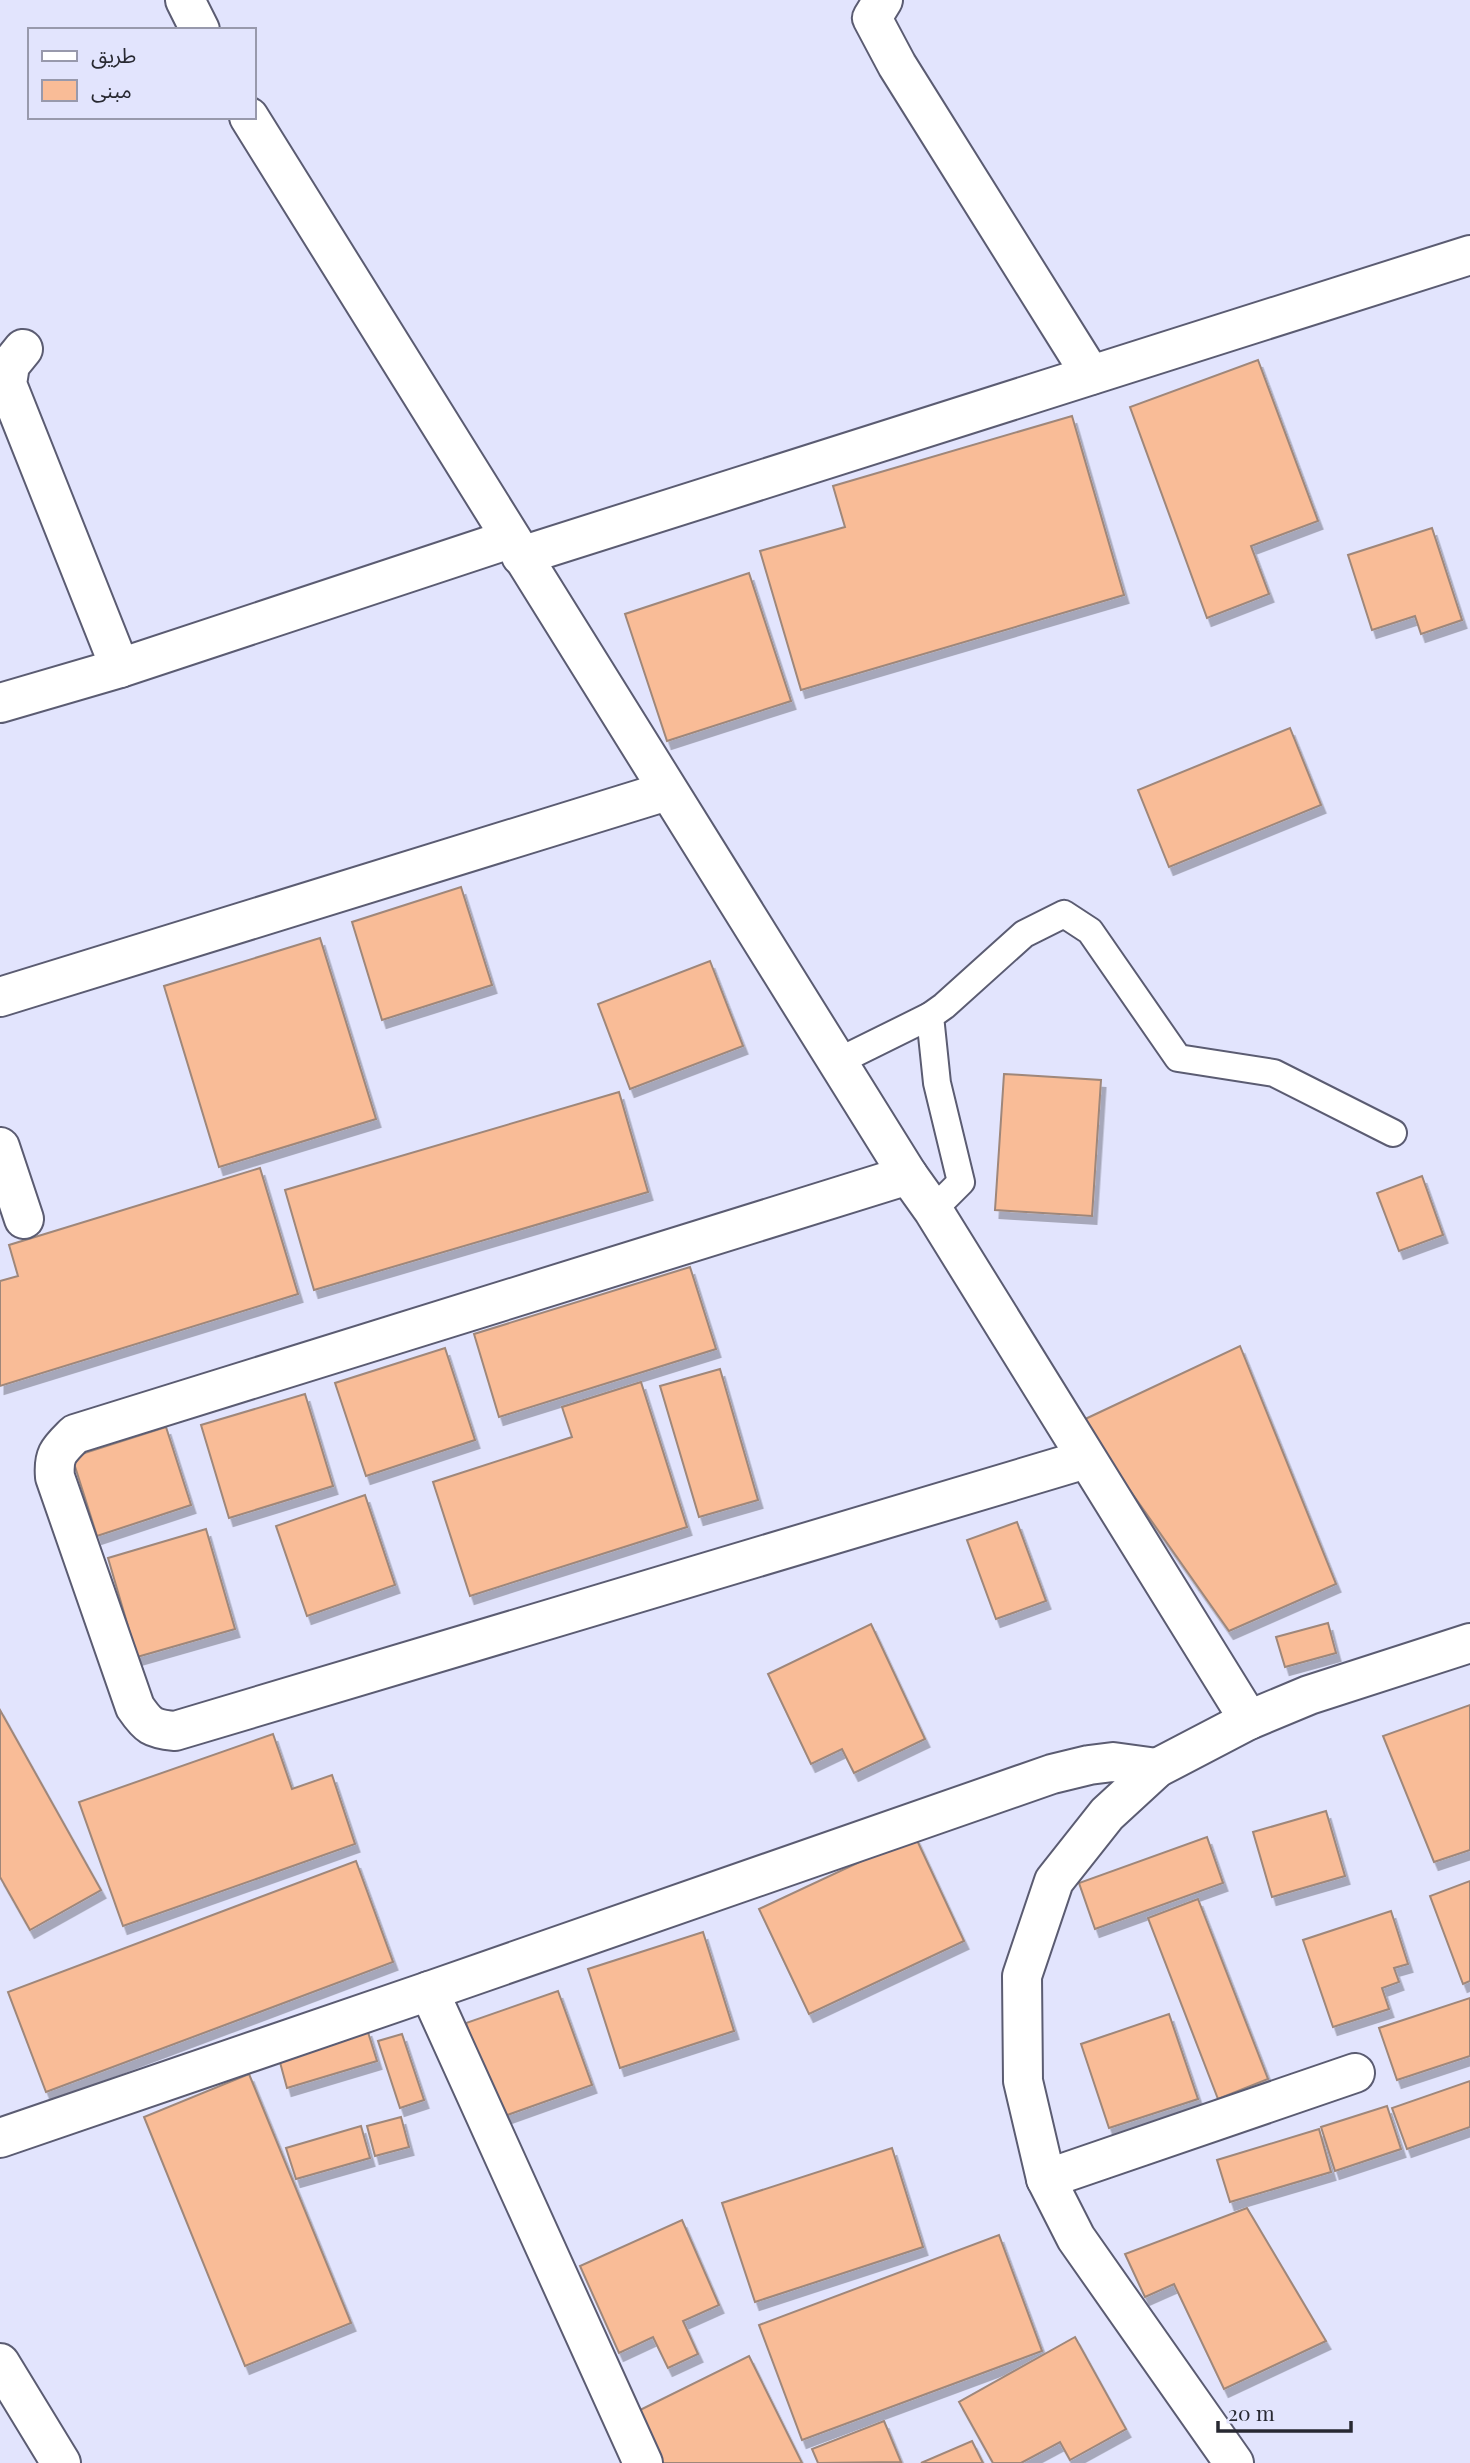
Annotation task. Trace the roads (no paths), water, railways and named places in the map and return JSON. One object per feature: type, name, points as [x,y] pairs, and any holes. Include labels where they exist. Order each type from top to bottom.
[{"type":"street","points":[[185,0],[199,28]]},
{"type":"street","points":[[871,6],[897,65],[1091,375]]},
{"type":"street","points":[[250,119],[667,791],[908,1175],[933,1210],[1250,1720]]},
{"type":"street","points":[[0,704],[1091,375],[1470,256]]},
{"type":"street","points":[[23,349],[10,365],[8,384],[121,668]]},
{"type":"street","points":[[0,997],[667,791]]},
{"type":"street","points":[[0,1147],[24,1219]]},
{"type":"street","points":[[908,1175],[75,1434],[60,1448],[53,1460],[55,1477],[135,1707],[146,1723],[158,1729],[175,1731],[1086,1459]]},
{"type":"street","points":[[1234,2463],[1076,2238],[1046,2179],[1023,2081],[1022,1976],[1054,1881],[1107,1814],[1157,1768],[1250,1720],[1309,1695],[1470,1643]]},
{"type":"street","points":[[0,2138],[429,1992],[1052,1774],[1113,1762],[1157,1768]]},
{"type":"street","points":[[429,1992],[643,2463]]},
{"type":"street","points":[[1046,2179],[1355,2073]]},
{"type":"street","points":[[0,2363],[61,2463]]},
{"type":"lane","points":[[837,1062],[930,1016],[1024,934],[1064,914],[1090,932],[1178,1058],[1274,1073],[1393,1133]]},
{"type":"lane","points":[[930,1016],[937,1083],[961,1182],[933,1210]]}]
